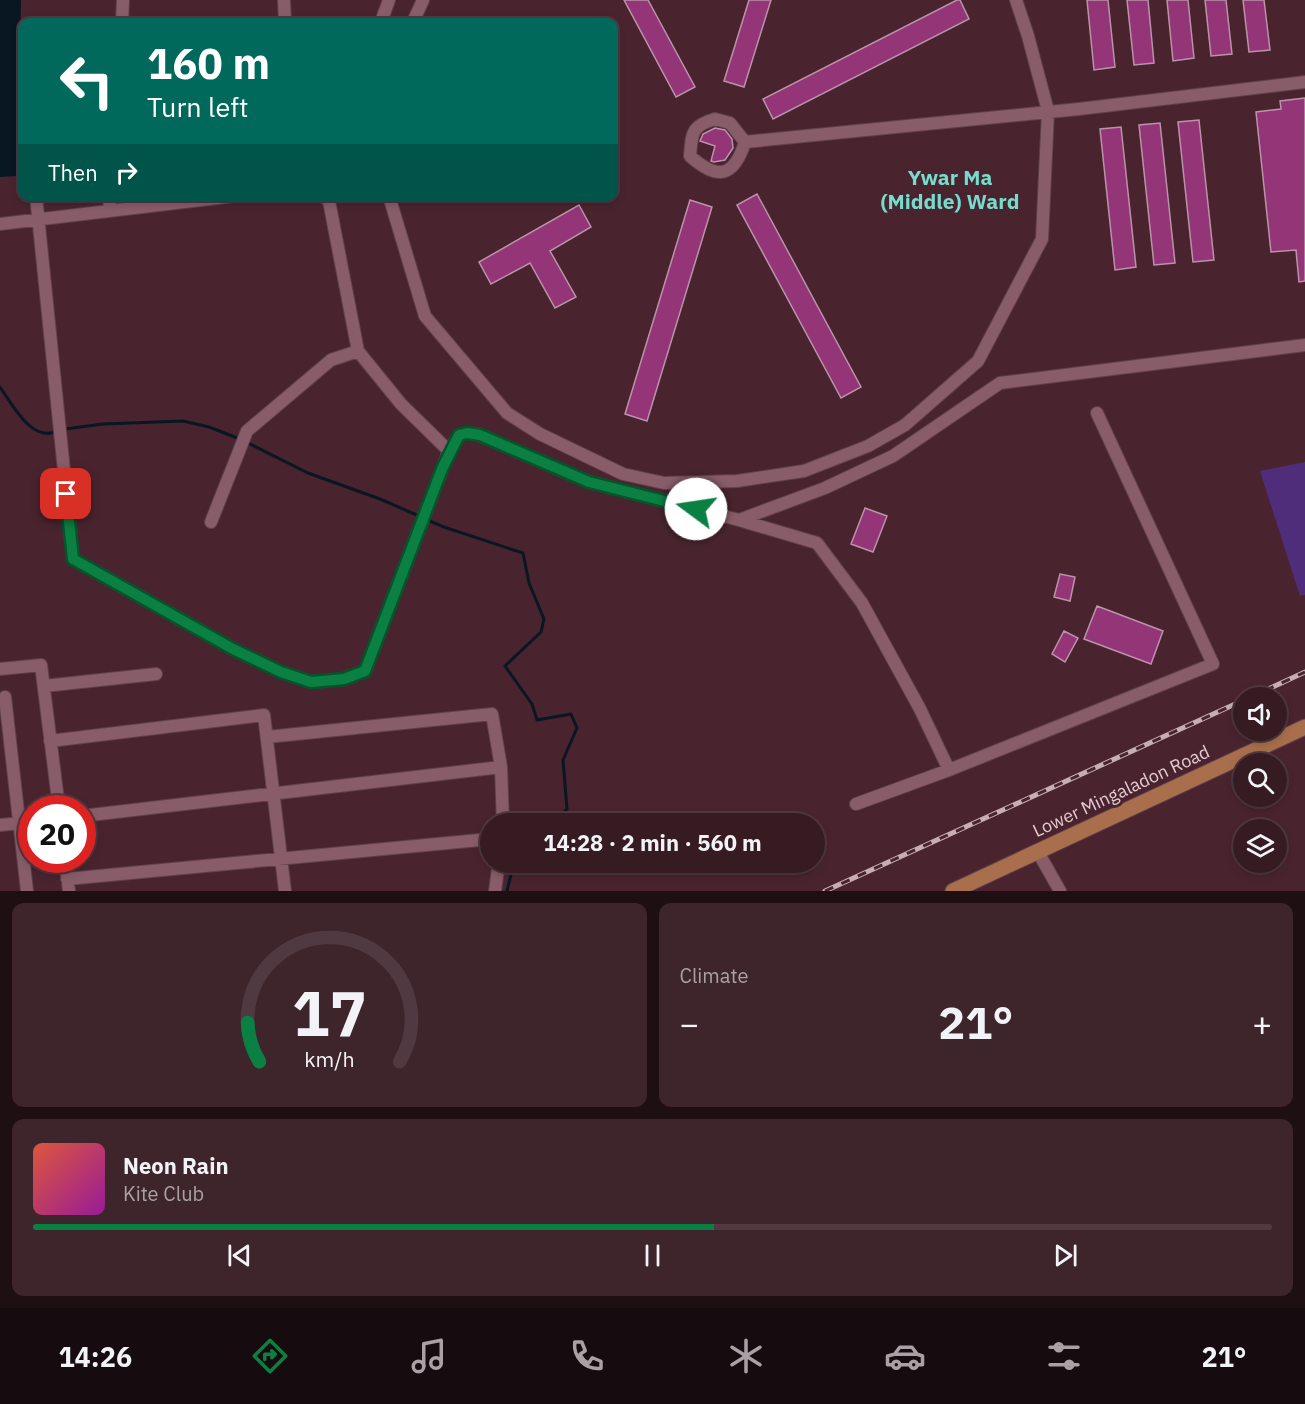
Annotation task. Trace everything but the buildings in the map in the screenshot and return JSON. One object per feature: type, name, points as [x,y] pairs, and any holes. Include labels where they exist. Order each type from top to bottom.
[{"type":"main road","name":"Lower Mingaladon Road","points":[[953,891],[1305,727]]},
{"type":"street","points":[[122,18],[123,0]]},
{"type":"street","points":[[284,0],[285,18]]},
{"type":"street","points":[[382,18],[389,0]]},
{"type":"street","points":[[415,18],[423,0]]},
{"type":"street","points":[[390,201],[425,316],[507,413],[540,434],[623,474],[664,483],[737,481],[804,471],[868,446],[905,425],[978,361],[1042,239],[1048,111],[1016,0]]},
{"type":"street","points":[[745,142],[1079,109],[1305,82]]},
{"type":"street","points":[[715,119],[730,123],[745,142],[734,167],[721,173],[702,167],[690,156],[692,135],[701,123],[715,119]]},
{"type":"street","points":[[36,201],[73,559],[203,632],[281,672],[311,682],[344,679],[365,671],[449,451],[459,435],[467,433],[480,435],[589,482],[739,520],[817,543],[862,603],[920,709],[949,770]]},
{"type":"street","points":[[109,212],[110,201]]},
{"type":"street","points":[[0,225],[109,212],[155,201]]},
{"type":"street","points":[[328,201],[358,351],[401,404],[449,451]]},
{"type":"street","points":[[739,520],[825,488],[893,456],[1000,384],[1140,364],[1305,345]]},
{"type":"street","points":[[211,522],[247,431],[331,360],[358,351]]},
{"type":"street","points":[[856,804],[949,770],[1213,664],[1097,412]]},
{"type":"street","points":[[0,669],[41,665],[57,795]]},
{"type":"street","points":[[44,686],[156,674]]},
{"type":"street","points":[[5,697],[21,795]]},
{"type":"street","points":[[267,737],[492,714],[501,767],[503,813]]},
{"type":"street","points":[[50,741],[264,715],[285,891]]},
{"type":"street","points":[[96,814],[501,767]]},
{"type":"street","points":[[0,825],[18,823]]},
{"type":"street","points":[[68,885],[281,859],[480,840]]},
{"type":"street","points":[[1038,852],[1060,891]]},
{"type":"street","points":[[27,873],[27,891]]},
{"type":"street","points":[[495,891],[498,873]]},
{"type":"shaded area","points":[[1305,462],[1305,595],[1300,596],[1260,471]]},
{"type":"water","points":[[0,0],[21,0],[21,18],[18,18],[18,176],[0,177]]},
{"type":"waterway","points":[[0,387],[16,411],[30,426],[46,433],[55,432]]},
{"type":"waterway","points":[[65,429],[103,424],[183,421],[209,427],[240,439]]},
{"type":"waterway","points":[[246,442],[308,473],[419,516]]},
{"type":"waterway","points":[[425,519],[523,553],[529,583],[544,619],[541,632],[505,666],[532,704],[537,720],[571,714],[577,728],[563,760],[567,809],[563,813]]},
{"type":"waterway","points":[[507,891],[511,873]]},
{"type":"railway","points":[[1273,687],[1305,672]]},
{"type":"railway","points":[[825,891],[1233,705]]},
{"type":"district","name":"Ywar Ma (Middle) Ward","points":[[950,189]]},
{"type":"route","points":[[66,494],[73,559],[233,649],[281,672],[311,682],[344,679],[365,671],[449,451],[459,435],[467,433],[480,435],[589,482],[696,509]]}]
